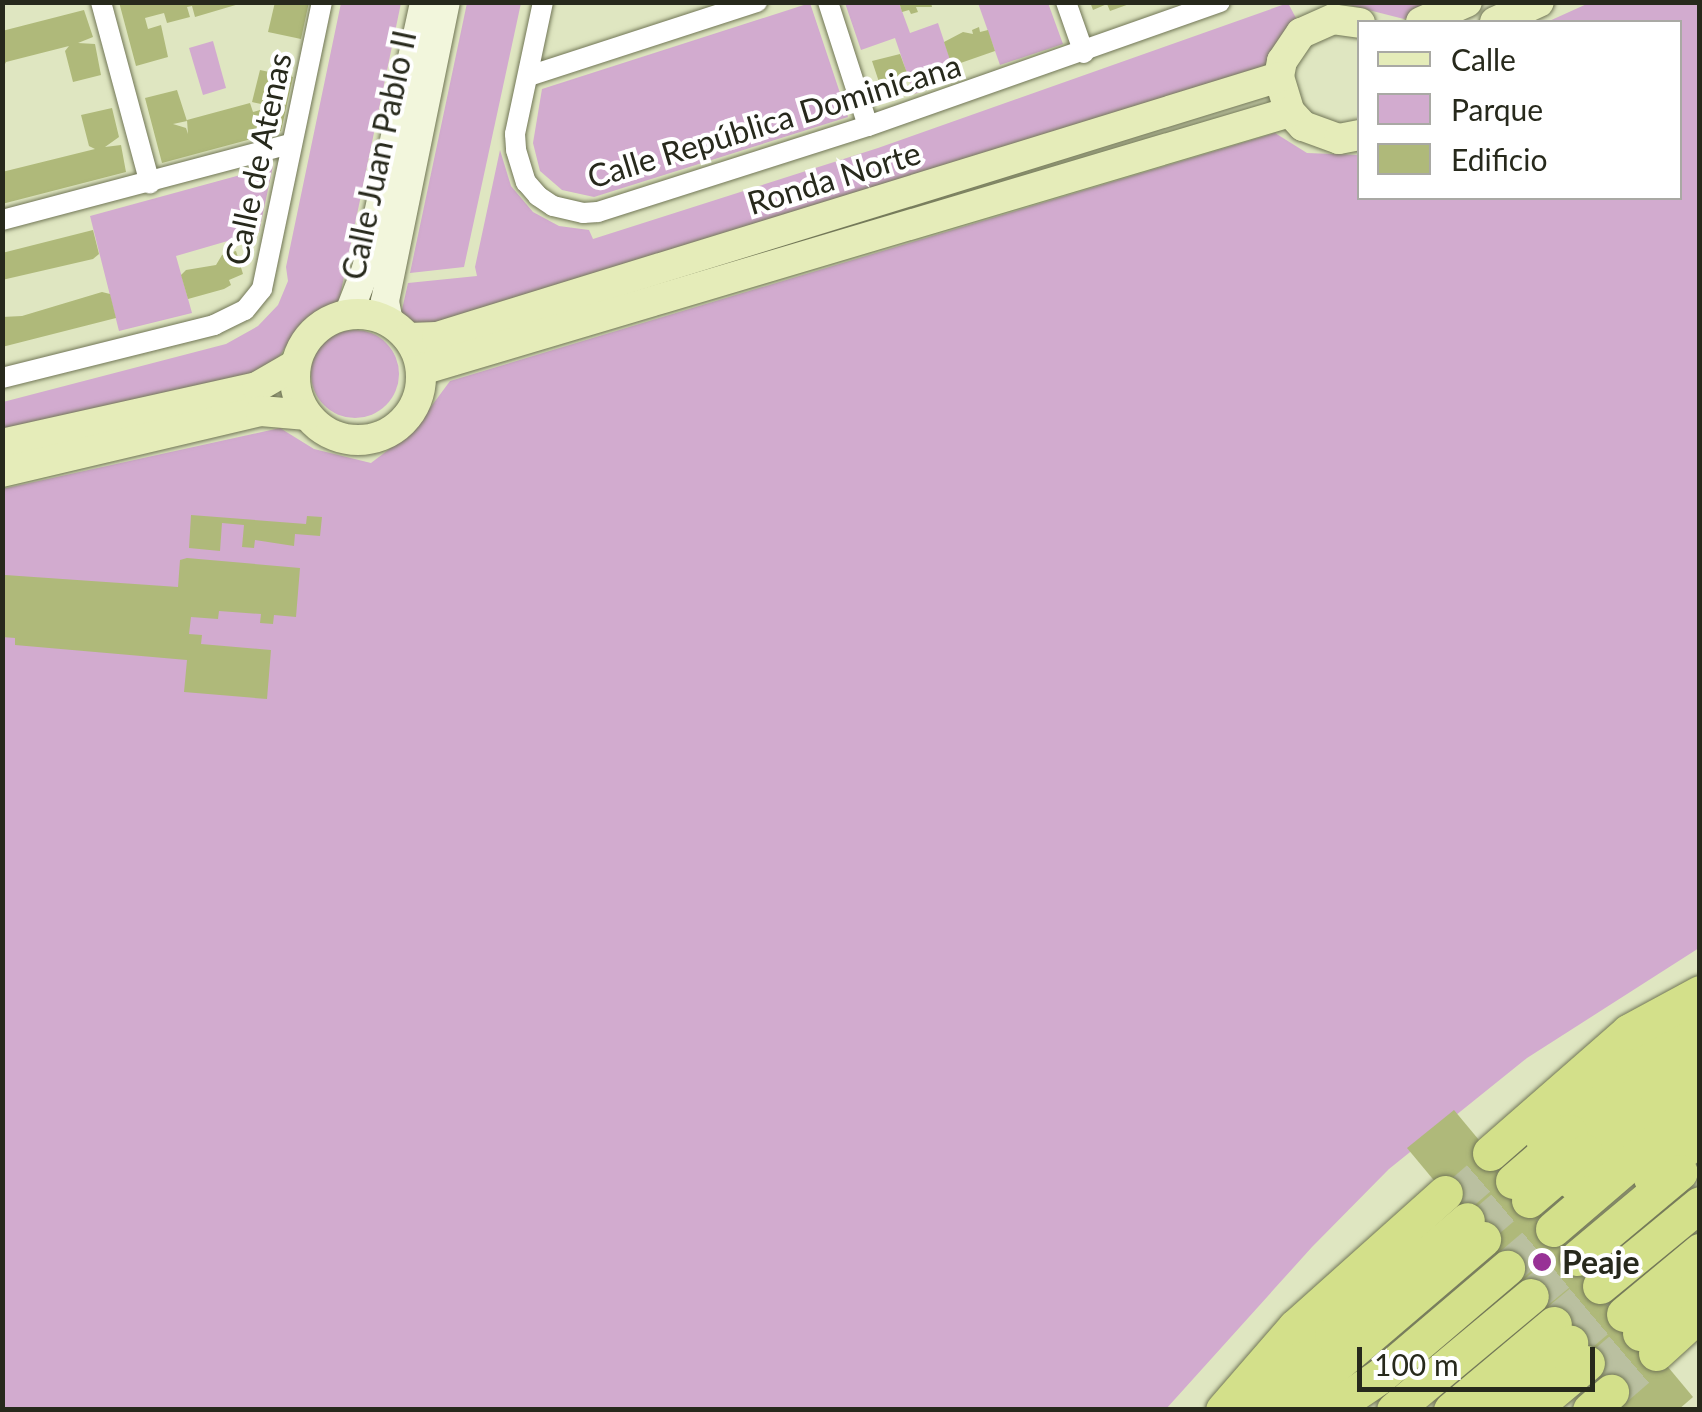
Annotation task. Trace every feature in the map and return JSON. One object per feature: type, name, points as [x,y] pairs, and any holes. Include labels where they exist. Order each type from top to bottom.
[{"type":"highway","points":[[1573,1252],[1628,1032],[1700,993]]},
{"type":"highway","points":[[1573,1252],[1638,1040],[1700,1003]]},
{"type":"highway","points":[[1573,1252],[1635,1060],[1700,1017]]},
{"type":"highway","points":[[1573,1252],[1644,1069],[1700,1029]]},
{"type":"highway","points":[[1573,1252],[1700,1042]]},
{"type":"highway","points":[[1573,1252],[1700,1054]]},
{"type":"highway","points":[[1573,1252],[1700,1070]]},
{"type":"highway","points":[[1573,1252],[1700,1085]]},
{"type":"highway","points":[[1573,1252],[1700,1103]]},
{"type":"highway","points":[[1573,1252],[1700,1120]]},
{"type":"highway","points":[[1573,1252],[1700,1136]]},
{"type":"highway","points":[[1573,1252],[1700,1156]]},
{"type":"highway","points":[[1573,1252],[1700,1171]]},
{"type":"highway","points":[[1573,1252],[1700,1187]]},
{"type":"highway","points":[[1573,1252],[1700,1204]]},
{"type":"highway","points":[[1573,1252],[1700,1219]]},
{"type":"highway","points":[[1573,1252],[1700,1234]]},
{"type":"highway","points":[[1573,1252],[1700,1251]]},
{"type":"highway","points":[[1573,1252],[1700,1269]]},
{"type":"highway","points":[[1573,1252],[1700,1284]]},
{"type":"highway","points":[[1573,1252],[1700,1297]]},
{"type":"highway","points":[[1573,1252],[1700,1314]]},
{"type":"highway","points":[[1223,1410],[1295,1327],[1529,1296]]},
{"type":"highway","points":[[1232,1410],[1303,1331],[1529,1296]]},
{"type":"highway","points":[[1242,1410],[1311,1338],[1529,1296]]},
{"type":"highway","points":[[1254,1410],[1332,1335],[1529,1296]]},
{"type":"highway","points":[[1268,1410],[1529,1296]]},
{"type":"highway","points":[[1284,1410],[1529,1296]]},
{"type":"highway","points":[[1299,1410],[1529,1296]]},
{"type":"highway","points":[[1311,1410],[1529,1296]]},
{"type":"highway","points":[[1330,1410],[1380,1376],[1529,1296]]},
{"type":"highway","points":[[1345,1410],[1529,1296]]},
{"type":"highway","points":[[1367,1410],[1529,1296]]},
{"type":"highway","points":[[1394,1410],[1529,1296]]},
{"type":"highway","points":[[1413,1410],[1529,1296]]},
{"type":"highway","points":[[1430,1410],[1529,1296]]},
{"type":"highway","points":[[1451,1410],[1529,1296]]},
{"type":"highway","points":[[1472,1410],[1529,1296]]},
{"type":"highway","points":[[1491,1410],[1529,1296]]},
{"type":"highway","points":[[1512,1410],[1529,1296]]},
{"type":"highway","points":[[1529,1296],[1532,1410]]},
{"type":"highway","points":[[1529,1296],[1549,1410]]},
{"type":"highway","points":[[1529,1296],[1567,1410]]},
{"type":"main road","name":"Calle Juan Pablo II","points":[[348,314],[366,269],[424,2]]},
{"type":"main road","name":"Calle Juan Pablo II","points":[[398,330],[385,302],[446,2]]},
{"type":"main road","points":[[1426,20],[1468,2]]},
{"type":"main road","points":[[1499,20],[1539,2]]},
{"type":"main road","points":[[1353,22],[1312,12],[1290,46],[1279,77],[1290,112],[1320,136],[1357,135]]},
{"type":"main road","name":"Ronda Norte","points":[[348,314],[370,315],[398,330],[437,336],[1279,77]]},
{"type":"main road","name":"Ronda Norte","points":[[421,370],[1290,112]]},
{"type":"main road","points":[[348,314],[314,332],[296,365],[294,382],[307,415],[334,436],[355,440],[377,437],[411,412],[420,392],[421,370],[398,330]]},
{"type":"main road","points":[[2,444],[256,387],[296,365]]},
{"type":"main road","points":[[2,472],[261,411],[307,415]]},
{"type":"street","points":[[101,2],[150,183]]},
{"type":"street","name":"Calle de Atenas","points":[[2,378],[214,325],[245,310],[262,289],[322,2]]},
{"type":"street","name":"Calle República Dominicana","points":[[543,2],[515,134],[519,166],[538,196],[568,212],[598,212],[868,126],[1220,2]]},
{"type":"street","points":[[529,76],[757,2]]},
{"type":"street","points":[[828,2],[868,126]]},
{"type":"street","points":[[1066,2],[1084,53]]},
{"type":"street","points":[[2,220],[290,144]]},
{"type":"green space","points":[[341,3],[401,3],[339,301],[302,322],[277,360],[258,373],[3,432],[3,402],[226,344],[258,326],[278,305],[288,281],[286,267]]},
{"type":"green space","points":[[467,3],[521,3],[464,267],[410,273]]},
{"type":"green space","points":[[810,3],[848,117],[594,197],[562,190],[540,171],[533,143],[542,89]]},
{"type":"green space","points":[[845,3],[899,3],[910,33],[938,23],[957,80],[914,94],[895,38],[861,50]]},
{"type":"green space","points":[[978,3],[1048,3],[1063,44],[1000,65]]},
{"type":"green space","points":[[1288,3],[1297,20],[1260,73],[428,328],[414,326],[401,314],[408,283],[477,276],[475,267],[500,150],[511,186],[533,212],[559,226],[589,230],[593,239],[878,148]]},
{"type":"green space","points":[[1341,3],[1453,3],[1404,19]]},
{"type":"green space","points":[[1589,3],[1699,3],[1699,948],[1527,1058],[1389,1169],[1312,1247],[1166,1409],[3,1409],[2,489],[280,428],[314,449],[371,463],[413,431],[450,381],[1275,133],[1307,153],[1357,155],[1357,200],[1682,200],[1682,20],[1551,20]]},
{"type":"green space","points":[[213,41],[226,88],[203,95],[189,48]]},
{"type":"green space","points":[[273,166],[259,232],[176,256],[192,313],[119,331],[90,216]]},
{"type":"green space","points":[[355,330],[386,343],[399,374],[386,405],[355,418],[324,405],[311,374],[324,343]]},
{"type":"building","points":[[119,2],[239,4],[195,17],[192,6],[187,7],[190,17],[167,23],[164,13],[145,18],[148,29],[161,25],[168,57],[136,66]]},
{"type":"building","points":[[275,2],[309,2],[301,39],[268,32]]},
{"type":"building","points":[[899,2],[931,2],[932,7],[916,7],[918,12],[911,14],[909,10],[902,12]]},
{"type":"building","points":[[1090,2],[1132,3],[1110,11],[1107,4],[1093,10]]},
{"type":"building","points":[[84,10],[93,37],[78,43],[95,44],[101,75],[73,82],[65,51],[69,46],[6,62],[2,70],[2,31]]},
{"type":"building","points":[[979,27],[980,32],[988,30],[995,51],[952,66],[944,42],[963,32],[973,34],[972,30]]},
{"type":"building","points":[[900,54],[910,81],[881,88],[872,61]]},
{"type":"building","points":[[260,70],[293,77],[281,131],[162,163],[145,98],[177,90],[187,121],[173,124],[186,128],[188,134],[187,120],[250,103],[253,112],[260,110],[261,104],[252,102]]},
{"type":"building","points":[[112,108],[119,137],[105,147],[121,145],[126,172],[2,204],[2,172],[95,149],[89,146],[81,115]]},
{"type":"building","points":[[93,230],[99,254],[93,259],[2,280],[2,253]]},
{"type":"building","points":[[236,251],[243,274],[229,280],[231,285],[224,289],[188,299],[181,275],[186,270],[216,265],[222,255]]},
{"type":"building","points":[[102,292],[110,294],[116,318],[2,347],[2,317],[22,316]]},
{"type":"building","points":[[191,515],[306,524],[307,516],[322,517],[320,536],[295,534],[294,546],[255,540],[254,548],[242,547],[244,525],[222,523],[220,551],[189,548]]},
{"type":"building","points":[[180,560],[300,568],[296,617],[274,615],[273,624],[260,623],[261,614],[219,611],[218,619],[191,617],[189,634],[202,635],[201,644],[271,650],[267,699],[184,692],[187,660],[15,645],[15,638],[2,637],[5,575],[178,587]]},
{"type":"building","name":"Peaje","points":[[1454,1110],[1693,1397],[1678,1410],[1625,1410],[1407,1148]]},
{"type":"tunnel","points":[[1452,1201],[1497,1162]]},
{"type":"tunnel","points":[[1476,1230],[1522,1191]]},
{"type":"tunnel","points":[[1507,1268],[1553,1229]]},
{"type":"tunnel","points":[[1531,1296],[1577,1258]]},
{"type":"tunnel","points":[[1554,1324],[1600,1286]]},
{"type":"tunnel","points":[[1570,1343],[1616,1304]]},
{"type":"tunnel","points":[[1594,1372],[1640,1333]]},
{"type":"tunnel","points":[[1611,1392],[1656,1353]]},
{"type":"place","name":"Peaje","points":[[1542,1262]]}]
